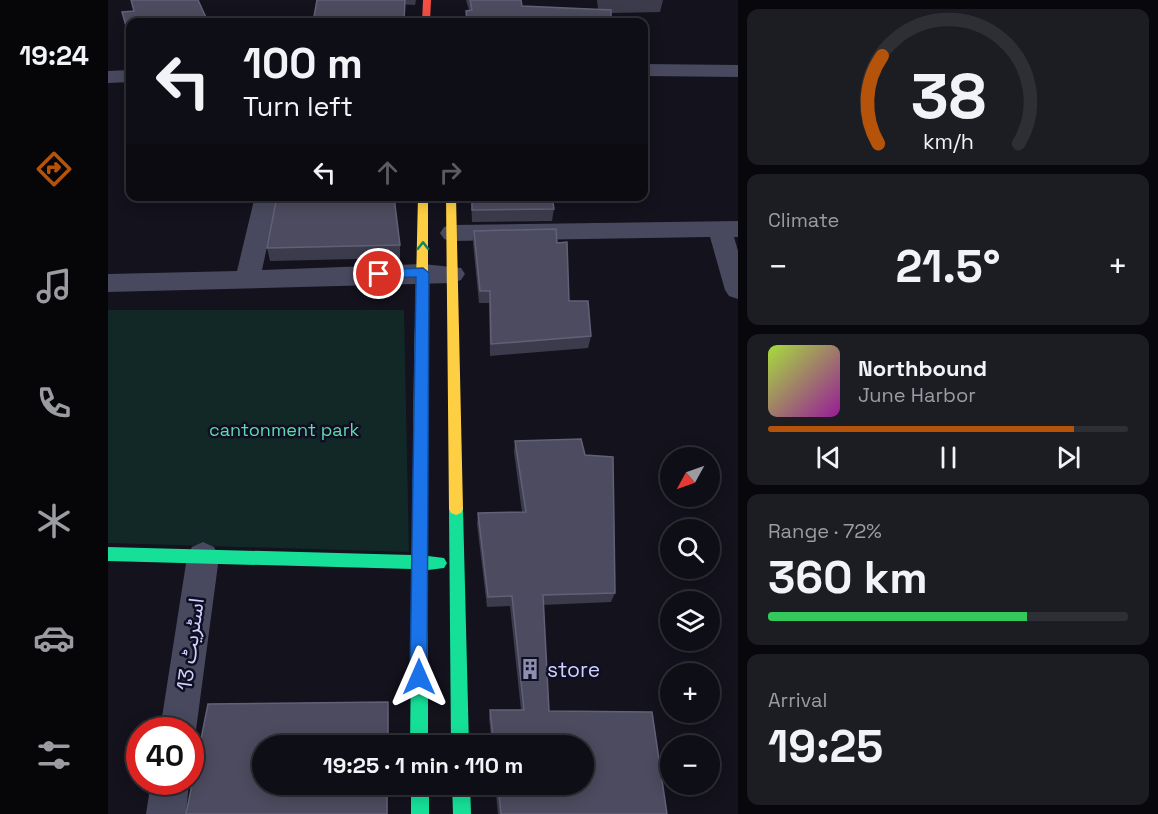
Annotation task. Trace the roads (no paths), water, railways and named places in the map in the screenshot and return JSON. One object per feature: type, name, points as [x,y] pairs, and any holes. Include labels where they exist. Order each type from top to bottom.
[{"type":"street","points":[[426,18],[427,0]]},
{"type":"street","points":[[648,70],[738,70]]},
{"type":"street","points":[[108,77],[126,76]]},
{"type":"street","points":[[247,279],[266,201]]},
{"type":"street","points":[[419,735],[418,562],[423,201]]},
{"type":"street","points":[[451,201],[455,563],[460,735]]},
{"type":"street","points":[[452,233],[729,229],[738,290]]},
{"type":"street","points":[[108,283],[452,274]]},
{"type":"street","points":[[108,554],[455,563]]},
{"type":"street","name":"اسٹریٹ 13","points":[[180,717],[203,557]]},
{"type":"street","points":[[166,814],[168,795]]},
{"type":"street","points":[[420,795],[420,814]]},
{"type":"street","points":[[461,795],[462,814]]},
{"type":"place","name":"store","points":[[530,669]]},
{"type":"park label","name":"cantonment park","points":[[284,429]]}]
